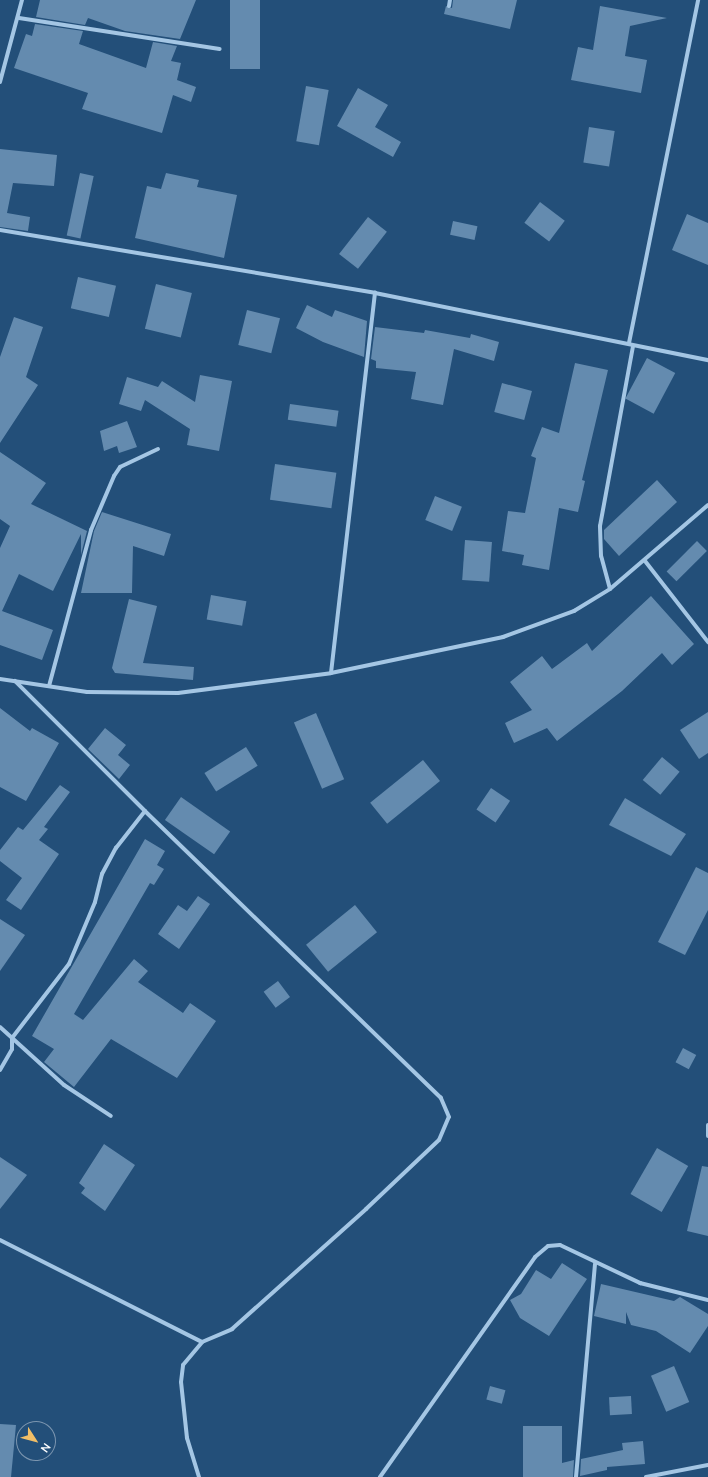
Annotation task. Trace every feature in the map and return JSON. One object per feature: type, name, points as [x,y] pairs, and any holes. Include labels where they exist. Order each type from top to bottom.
[{"type":"street","points":[[0,80],[19,18],[22,0]]},
{"type":"street","points":[[449,6],[450,0]]},
{"type":"street","points":[[629,343],[698,0]]},
{"type":"street","points":[[19,18],[220,49]]},
{"type":"street","points":[[0,230],[375,293],[629,343],[632,347],[708,360]]},
{"type":"street","points":[[331,673],[375,293]]},
{"type":"street","points":[[610,589],[600,556],[600,526],[632,347]]},
{"type":"street","points":[[48,686],[91,530],[114,476],[120,467],[158,449]]},
{"type":"street","points":[[0,679],[87,692],[178,693],[331,673],[503,637],[574,611],[610,589],[708,505]]},
{"type":"street","points":[[645,560],[708,642]]},
{"type":"street","points":[[15,681],[145,811],[441,1098],[449,1117],[439,1140],[366,1209],[232,1329],[202,1342],[183,1365],[181,1382],[187,1438],[199,1477]]},
{"type":"street","points":[[0,1070],[12,1049],[12,1038],[69,964],[95,902],[102,874],[116,848],[145,811]]},
{"type":"street","points":[[0,1027],[64,1085],[111,1116]]},
{"type":"street","points":[[708,1125],[708,1136]]},
{"type":"street","points":[[0,1240],[202,1342]]},
{"type":"street","points":[[380,1477],[534,1258],[548,1246],[560,1245],[595,1264],[640,1283],[708,1300]]},
{"type":"street","points":[[576,1477],[595,1264]]},
{"type":"street","points":[[646,1477],[708,1465]]},
{"type":"building","points":[[40,0],[196,0],[180,39],[125,31],[88,18],[85,25],[36,17]]},
{"type":"building","points":[[230,0],[260,0],[260,69],[230,69]]},
{"type":"building","points":[[453,0],[517,0],[510,29],[444,14],[446,6],[452,8]]},
{"type":"building","points":[[600,6],[667,18],[630,26],[625,56],[647,60],[641,93],[571,80],[578,47],[593,50]]},
{"type":"building","points":[[35,24],[83,31],[79,44],[146,68],[153,42],[177,46],[171,61],[181,63],[177,80],[196,87],[191,102],[173,95],[162,133],[82,109],[88,93],[14,68],[26,34],[32,36]]},
{"type":"building","points":[[306,86],[329,90],[319,145],[296,141]]},
{"type":"building","points":[[358,88],[388,105],[375,127],[401,142],[393,157],[337,126]]},
{"type":"building","points":[[589,127],[615,131],[609,167],[583,163]]},
{"type":"building","points":[[0,149],[57,155],[54,186],[13,183],[7,213],[30,217],[28,231],[0,227]]},
{"type":"building","points":[[80,173],[94,176],[80,239],[67,236]]},
{"type":"building","points":[[166,173],[199,180],[197,187],[237,195],[224,258],[135,238],[147,186],[161,189]]},
{"type":"building","points":[[540,202],[565,221],[549,241],[524,223]]},
{"type":"building","points":[[687,214],[708,223],[708,265],[672,250]]},
{"type":"building","points":[[368,217],[387,232],[358,269],[339,254]]},
{"type":"building","points":[[453,221],[477,226],[475,240],[450,235]]},
{"type":"building","points":[[78,277],[116,286],[109,317],[71,308]]},
{"type":"building","points":[[156,284],[192,293],[181,338],[145,329]]},
{"type":"building","points":[[307,305],[332,317],[335,310],[367,321],[364,357],[323,342],[296,328]]},
{"type":"building","points":[[247,310],[280,318],[271,353],[238,345]]},
{"type":"building","points":[[14,317],[43,327],[26,377],[38,385],[0,443],[0,357]]},
{"type":"building","points":[[375,327],[424,333],[425,330],[470,338],[471,334],[499,342],[494,361],[454,349],[443,405],[411,399],[416,372],[376,368],[376,361],[371,359]]},
{"type":"building","points":[[647,358],[675,373],[654,414],[625,399]]},
{"type":"building","points":[[575,363],[608,370],[582,480],[585,481],[578,512],[559,508],[549,570],[522,565],[524,555],[502,551],[508,511],[525,513],[536,458],[531,456],[542,427],[559,433]]},
{"type":"building","points":[[200,375],[232,381],[219,451],[187,445],[190,429],[145,400],[141,411],[119,404],[127,377],[158,387],[162,381],[195,402]]},
{"type":"building","points":[[502,383],[532,391],[524,420],[494,412]]},
{"type":"building","points":[[290,404],[339,411],[336,427],[288,420]]},
{"type":"building","points":[[127,421],[137,447],[119,453],[117,446],[104,451],[100,431]]},
{"type":"building","points":[[0,452],[46,483],[31,504],[87,531],[81,555],[81,534],[53,591],[19,574],[2,611],[53,630],[42,660],[0,645],[0,548],[10,526],[0,519]]},
{"type":"building","points":[[275,464],[336,473],[331,508],[270,500]]},
{"type":"building","points":[[657,480],[677,502],[619,556],[604,539],[604,530]]},
{"type":"building","points":[[435,496],[462,507],[452,531],[425,520]]},
{"type":"building","points":[[102,512],[171,534],[164,556],[133,546],[132,593],[81,593],[94,531]]},
{"type":"building","points":[[465,540],[492,542],[489,582],[462,580]]},
{"type":"building","points":[[697,541],[707,551],[676,581],[667,571]]},
{"type":"building","points":[[211,595],[246,601],[242,626],[207,620]]},
{"type":"building","points":[[651,596],[694,644],[672,665],[662,653],[622,691],[557,741],[547,728],[514,743],[505,723],[532,710],[510,682],[542,656],[552,669],[587,643],[592,651]]},
{"type":"building","points":[[129,599],[157,606],[143,663],[194,667],[193,680],[115,673],[112,668]]},
{"type":"building","points":[[0,708],[30,731],[32,728],[59,743],[26,801],[0,787]]},
{"type":"building","points":[[708,712],[708,753],[699,759],[680,730]]},
{"type":"building","points":[[316,713],[344,779],[322,789],[294,722]]},
{"type":"building","points":[[105,728],[126,745],[118,755],[130,765],[119,779],[88,749]]},
{"type":"building","points":[[246,747],[258,766],[216,792],[204,773]]},
{"type":"building","points":[[662,757],[680,772],[660,795],[643,780]]},
{"type":"building","points":[[423,760],[440,781],[387,824],[370,803]]},
{"type":"building","points":[[60,785],[70,792],[44,827],[48,829],[39,840],[59,854],[21,910],[6,900],[22,878],[0,861],[0,850],[18,827],[23,830]]},
{"type":"building","points":[[491,788],[510,801],[496,822],[476,810]]},
{"type":"building","points":[[181,797],[230,831],[214,854],[165,820]]},
{"type":"building","points":[[625,798],[686,834],[671,856],[609,825]]},
{"type":"building","points":[[145,839],[165,851],[157,865],[164,869],[154,885],[150,883],[74,1014],[83,1020],[134,959],[148,971],[138,982],[183,1013],[190,1003],[216,1021],[177,1078],[111,1039],[74,1087],[44,1062],[54,1049],[32,1036]]},
{"type":"building","points":[[696,867],[708,873],[708,910],[685,955],[658,942]]},
{"type":"building","points":[[198,896],[210,904],[179,949],[158,934],[178,905],[187,911]]},
{"type":"building","points":[[355,905],[377,932],[328,972],[306,945]]},
{"type":"building","points":[[0,919],[25,935],[0,971]]},
{"type":"building","points":[[278,981],[290,997],[276,1008],[264,992]]},
{"type":"building","points":[[683,1048],[696,1055],[689,1069],[675,1062]]},
{"type":"building","points":[[104,1144],[135,1165],[105,1211],[81,1193],[85,1188],[79,1183]]},
{"type":"building","points":[[657,1148],[688,1166],[662,1212],[630,1194]]},
{"type":"building","points":[[0,1157],[27,1175],[0,1209]]},
{"type":"building","points":[[702,1166],[708,1167],[708,1236],[687,1231]]},
{"type":"building","points":[[562,1263],[587,1279],[549,1336],[520,1318],[510,1300],[521,1294],[536,1270],[551,1279]]},
{"type":"building","points":[[601,1284],[674,1301],[680,1297],[708,1314],[708,1326],[690,1353],[656,1331],[631,1325],[626,1312],[626,1324],[594,1316]]},
{"type":"building","points":[[674,1366],[689,1402],[666,1412],[651,1376]]},
{"type":"building","points":[[490,1386],[505,1390],[502,1404],[486,1400]]},
{"type":"building","points":[[631,1396],[632,1414],[610,1415],[609,1397]]},
{"type":"building","points":[[0,1424],[16,1425],[11,1477],[0,1477]]},
{"type":"building","points":[[523,1426],[562,1426],[562,1463],[574,1460],[573,1477],[523,1477]]},
{"type":"building","points":[[643,1441],[645,1464],[607,1467],[607,1470],[580,1476],[581,1459],[623,1450],[622,1443]]}]
